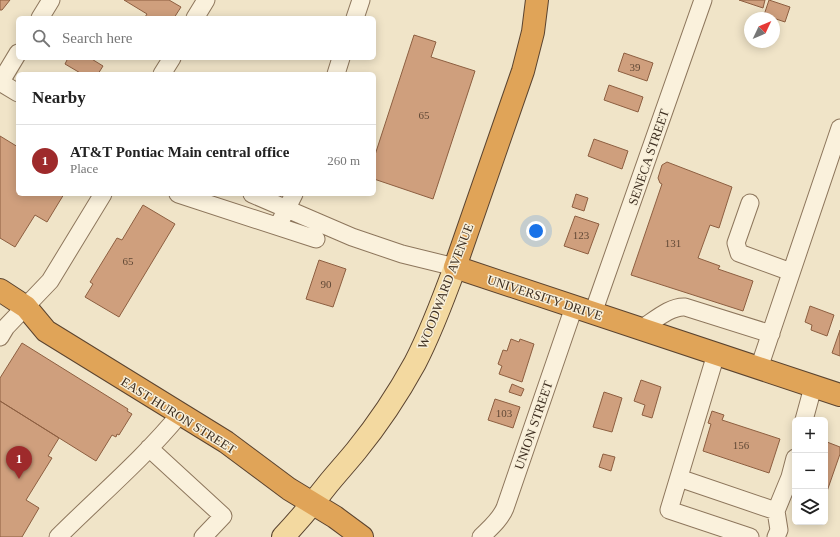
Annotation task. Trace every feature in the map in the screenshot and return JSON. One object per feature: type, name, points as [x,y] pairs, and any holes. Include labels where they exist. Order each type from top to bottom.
[{"type":"highway","name":"WOODWARD AVENUE","points":[[455,267],[523,71],[532,32],[537,0]]},
{"type":"highway","name":"UNIVERSITY DRIVE","points":[[455,267],[840,395]]},
{"type":"highway","name":"EAST HURON STREET","points":[[0,290],[26,307],[46,331],[226,442],[289,489],[313,503],[362,537]]},
{"type":"main road","name":"WOODWARD AVENUE","points":[[283,537],[356,451],[379,421],[401,387],[431,330],[455,267]]},
{"type":"street","points":[[41,16],[51,0]]},
{"type":"street","points":[[196,16],[206,0]]},
{"type":"street","points":[[356,16],[361,0]]},
{"type":"street","name":"SENECA STREET","points":[[583,310],[703,0]]},
{"type":"street","points":[[16,57],[0,82],[16,92]]},
{"type":"street","points":[[163,72],[171,60]]},
{"type":"street","points":[[337,72],[340,60]]},
{"type":"street","points":[[759,368],[840,128]]},
{"type":"street","points":[[0,337],[6,327],[50,281],[102,196]]},
{"type":"street","points":[[184,196],[316,239]]},
{"type":"street","name":"UNIVERSITY DRIVE","points":[[257,196],[352,236],[402,254],[455,267]]},
{"type":"street","points":[[277,227],[293,196]]},
{"type":"street","points":[[750,203],[736,243],[739,253],[792,272]]},
{"type":"street","points":[[641,330],[671,309],[682,306],[771,334]]},
{"type":"street","name":"UNION STREET","points":[[481,537],[503,513],[583,310]]},
{"type":"street","points":[[716,354],[669,510],[750,537]]},
{"type":"street","points":[[805,417],[813,386]]},
{"type":"street","points":[[58,537],[122,477],[162,436],[180,414]]},
{"type":"street","points":[[150,448],[223,516],[203,537]]},
{"type":"street","points":[[776,537],[779,530],[776,511],[792,469]]},
{"type":"street","points":[[678,478],[776,511]]},
{"type":"building","points":[[0,0],[10,0],[2,10],[0,10]]},
{"type":"building","points":[[124,0],[169,0],[181,7],[175,16],[146,16],[147,14]]},
{"type":"building","points":[[739,0],[765,0],[763,8]]},
{"type":"building","points":[[769,0],[790,7],[785,22],[780,20],[780,12],[765,12]]},
{"type":"building","points":[[414,35],[436,42],[431,57],[475,71],[433,199],[376,180],[376,152]]},
{"type":"building","points":[[624,53],[653,63],[647,81],[618,71]]},
{"type":"building","points":[[67,60],[93,60],[103,66],[99,72],[79,72],[65,64]]},
{"type":"building","points":[[609,85],[643,97],[638,112],[604,100]]},
{"type":"building","points":[[0,136],[16,146],[16,196],[63,196],[47,222],[35,215],[15,247],[0,238]]},
{"type":"building","points":[[594,139],[628,151],[622,169],[588,156]]},
{"type":"building","points":[[667,162],[732,187],[719,228],[710,225],[698,258],[720,266],[718,269],[753,281],[743,311],[631,275],[662,184],[658,178],[662,165]]},
{"type":"building","points":[[576,194],[588,198],[584,211],[572,207]]},
{"type":"building","points":[[143,205],[175,224],[119,317],[85,297],[93,284],[90,282],[117,238],[122,240]]},
{"type":"building","points":[[575,216],[599,224],[588,254],[564,246]]},
{"type":"building","points":[[319,260],[346,269],[333,307],[306,299]]},
{"type":"building","points":[[810,306],[834,315],[827,336],[811,330],[812,325],[805,322]]},
{"type":"building","points":[[840,330],[840,356],[832,353]]},
{"type":"building","points":[[511,339],[519,342],[520,339],[534,344],[522,382],[499,374],[502,366],[498,364],[503,350],[507,351]]},
{"type":"building","points":[[22,343],[128,409],[127,411],[132,414],[119,435],[117,434],[116,437],[112,435],[96,461],[0,401],[0,378]]},
{"type":"building","points":[[641,380],[661,387],[652,418],[642,415],[645,405],[634,401]]},
{"type":"building","points":[[512,384],[524,389],[521,396],[509,392]]},
{"type":"building","points":[[604,392],[622,398],[612,432],[593,427]]},
{"type":"building","points":[[495,399],[520,407],[513,428],[488,420]]},
{"type":"building","points":[[0,401],[59,438],[48,456],[52,458],[26,500],[39,508],[22,537],[0,537]]},
{"type":"building","points":[[712,411],[724,415],[722,420],[780,439],[769,473],[703,451],[711,424],[708,423]]},
{"type":"building","points":[[828,442],[840,447],[840,454],[828,488]]},
{"type":"building","points":[[603,454],[615,457],[611,471],[599,467]]},
{"type":"place","name":"AT&T Pontiac Main central office","points":[[19,479]]}]
